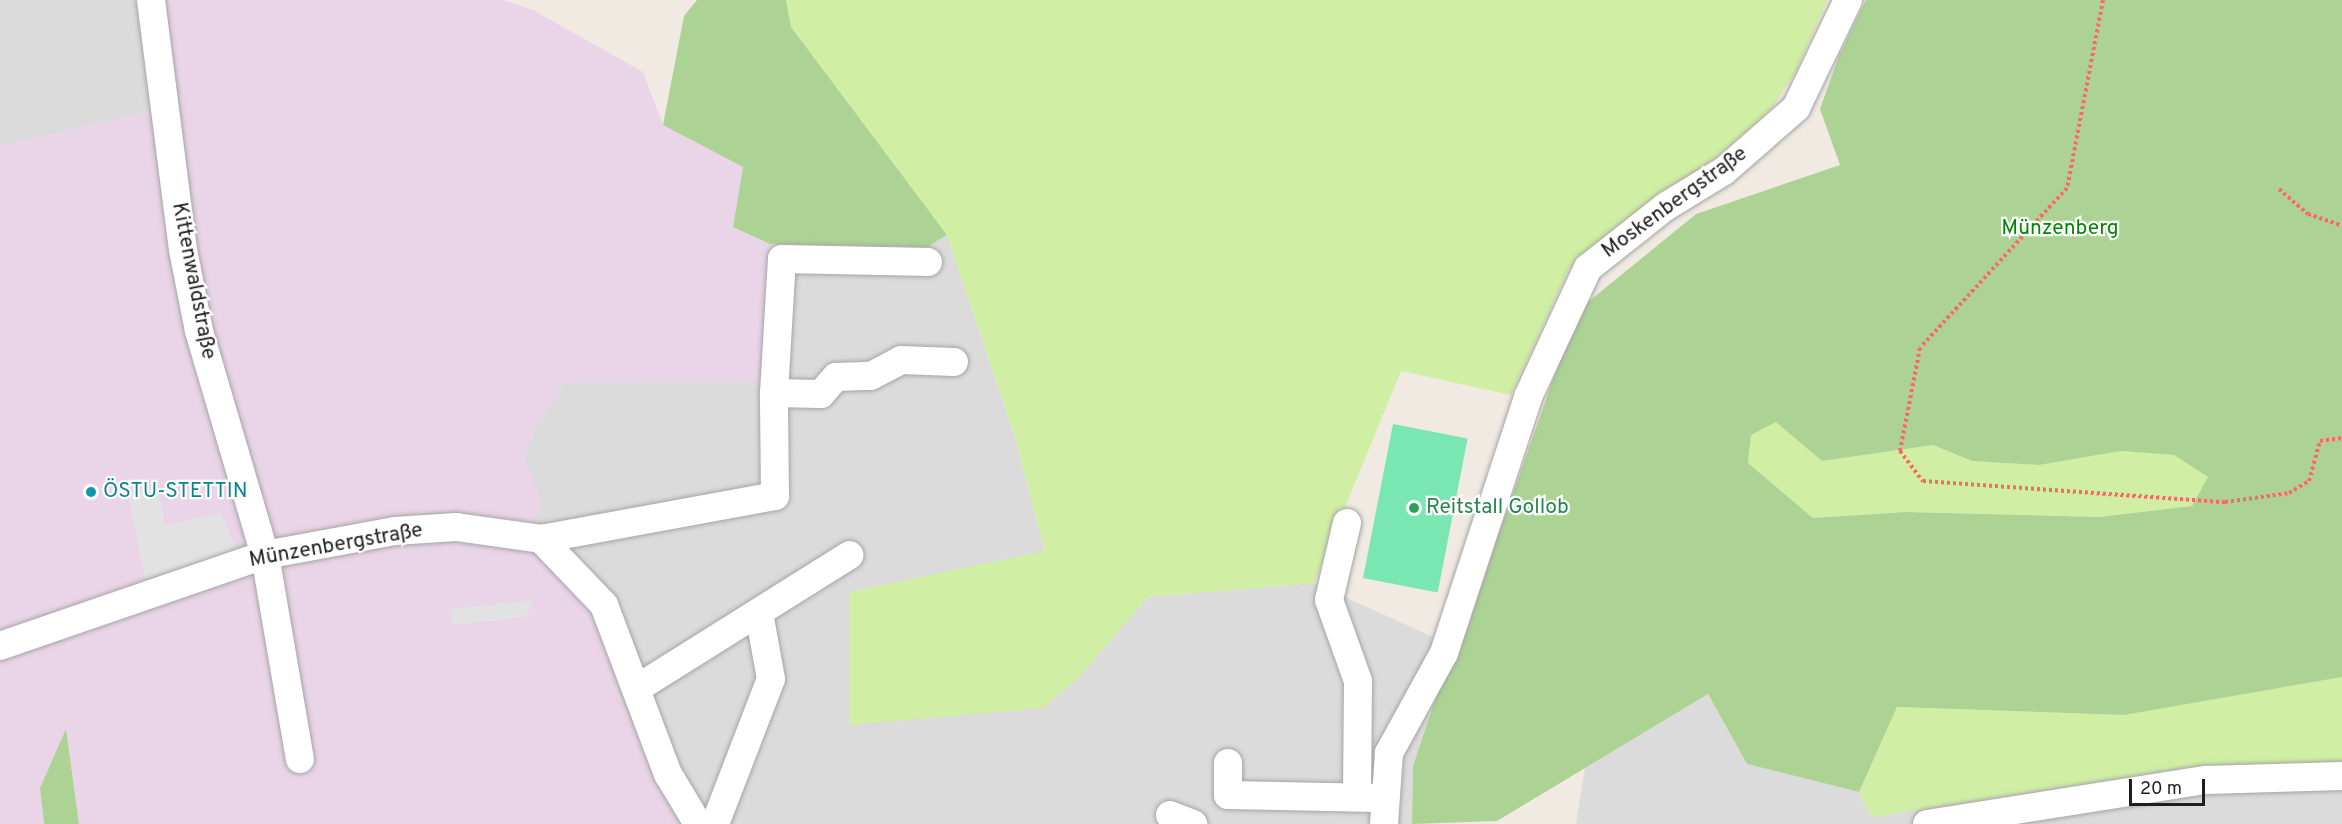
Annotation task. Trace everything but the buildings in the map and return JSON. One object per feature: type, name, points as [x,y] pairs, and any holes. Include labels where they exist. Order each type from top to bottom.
[{"type":"street","name":"Kittenwaldstraße","points":[[151,0],[183,250],[199,331],[265,555],[300,759]]},
{"type":"street","name":"Moskenbergstraße","points":[[1375,806],[1389,753],[1444,652],[1528,397],[1588,268],[1665,207],[1724,171],[1796,108],[1848,0]]},
{"type":"street","name":"Münzenbergstraße","points":[[0,646],[265,555],[395,531],[425,529],[456,528],[540,540],[775,496],[774,393],[782,259],[928,262]]},
{"type":"street","points":[[774,393],[821,394],[836,377],[871,376],[901,360],[954,362]]},
{"type":"street","points":[[1228,763],[1228,795],[1375,806],[1358,681],[1329,600],[1347,523]]},
{"type":"street","points":[[540,540],[604,605],[668,774],[699,824]]},
{"type":"street","points":[[636,689],[850,555]]},
{"type":"street","points":[[715,824],[771,679],[759,613]]},
{"type":"street","points":[[1927,824],[2206,780],[2342,776]]},
{"type":"path","points":[[2103,0],[2067,188],[1920,348],[1900,451],[1923,481],[2225,502],[2289,493],[2309,481],[2320,441],[2342,438]]},
{"type":"path","points":[[2279,189],[2308,214],[2342,226]]},
{"type":"shaded area","points":[[0,0],[165,0],[176,106],[0,146]]},
{"type":"shaded area","name":"ÖSTU-STETTIN","points":[[165,0],[503,0],[533,10],[643,72],[663,125],[743,167],[733,227],[770,244],[771,284],[763,382],[565,383],[534,430],[524,457],[540,494],[540,514],[532,523],[534,552],[596,613],[620,699],[678,824],[79,824],[66,730],[40,788],[44,824],[0,824],[0,146],[176,106]]},
{"type":"shaded area","points":[[947,235],[1014,434],[1045,552],[849,592],[1080,676],[1148,597],[1314,583],[1453,646],[1413,766],[1412,824],[678,824],[620,699],[596,613],[534,552],[524,457],[534,430],[565,383],[763,382],[771,284],[770,244],[927,247]]},
{"type":"shaded area","points":[[158,489],[165,525],[221,513],[237,550],[145,579],[128,495]]},
{"type":"shaded area","points":[[534,600],[526,617],[453,625],[448,609]]},
{"type":"shaded area","points":[[1708,694],[1747,764],[1859,792],[1872,817],[2198,766],[2333,762],[2342,763],[2342,824],[1576,824],[1585,768]]},
{"type":"green space","points":[[697,0],[786,0],[791,27],[947,235],[927,247],[770,244],[733,227],[743,167],[663,125],[684,16]]},
{"type":"green space","points":[[786,0],[1827,0],[1796,71],[1771,109],[1739,139],[1569,269],[1511,395],[1401,371],[1314,583],[1148,597],[1080,676],[1043,708],[849,725],[849,592],[1045,551],[1014,434],[947,235],[791,27]]},
{"type":"green space","name":"Münzenberg","points":[[1866,0],[2342,0],[2342,677],[2124,715],[1897,707],[1859,792],[1747,764],[1708,694],[1497,821],[1412,824],[1413,766],[1453,646],[1506,514],[1577,311],[1696,214],[1840,165],[1820,109],[1839,56]],"holes":[[[1776,422],[1822,461],[1933,445],[1972,461],[2039,465],[2121,451],[2174,455],[2208,477],[2192,506],[2099,517],[1905,512],[1813,518],[1748,463],[1751,435]]]},
{"type":"green space","points":[[1776,421],[1822,461],[1933,445],[1972,461],[2039,465],[2121,451],[2174,455],[2208,477],[2192,506],[2099,517],[1905,512],[1813,518],[1748,463],[1751,435]]},
{"type":"green space","name":"Reitstall Gollob","points":[[1393,424],[1468,439],[1438,593],[1363,578]]},
{"type":"green space","points":[[2342,677],[2342,763],[2198,766],[1872,817],[1859,792],[1897,707],[2124,715]]},
{"type":"green space","points":[[66,729],[79,824],[44,824],[40,788]]},
{"type":"place","name":"ÖSTU-STETTIN","points":[[91,492]]},
{"type":"place","name":"Reitstall Gollob","points":[[1414,508]]}]
